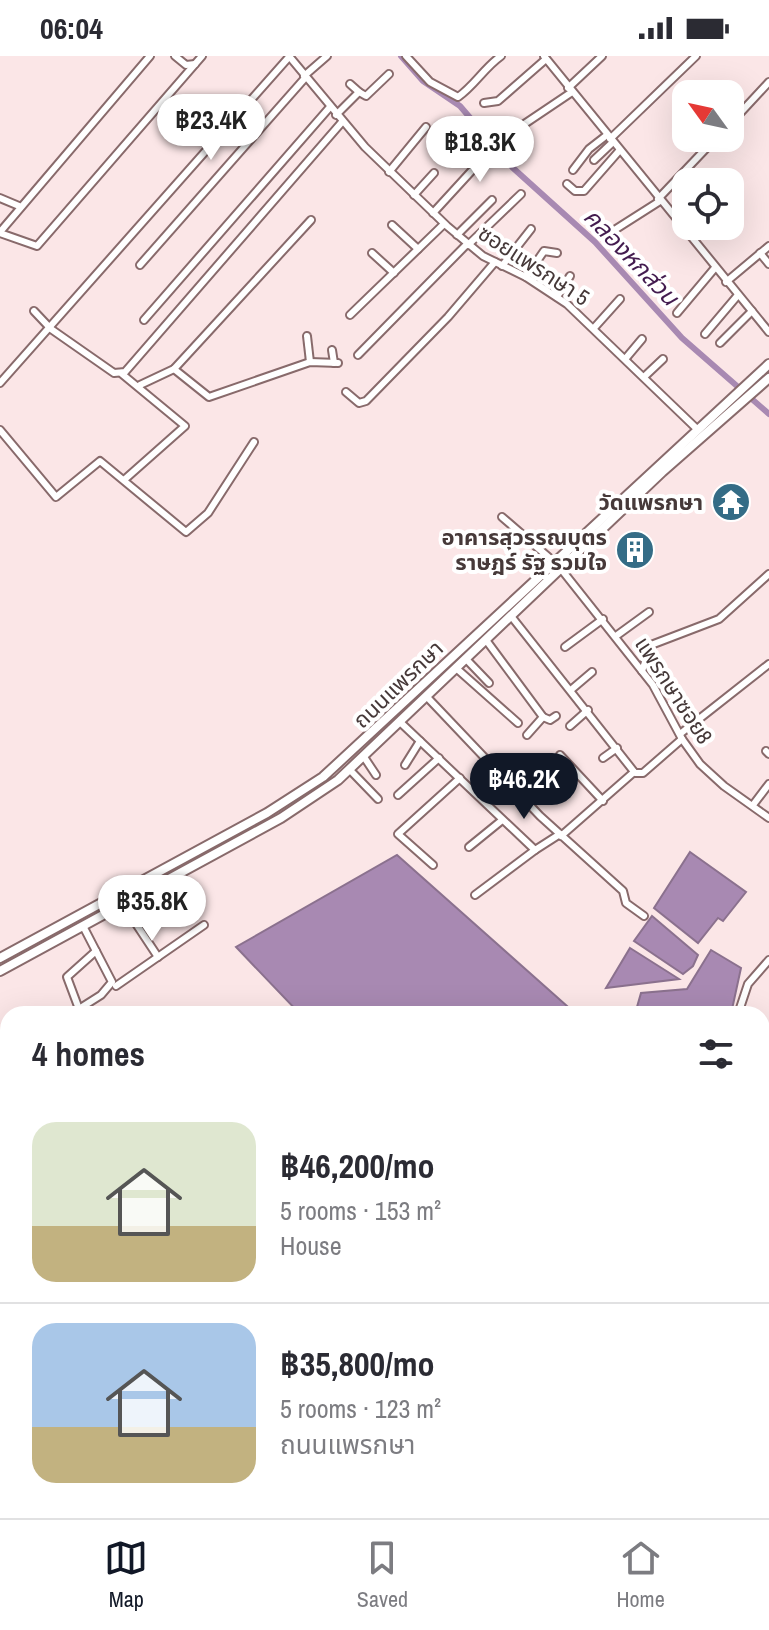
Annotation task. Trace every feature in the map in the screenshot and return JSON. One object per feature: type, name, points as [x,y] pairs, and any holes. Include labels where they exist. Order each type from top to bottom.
[{"type":"main road","name":"ถนนแพรกษา","points":[[0,971],[281,818],[350,770],[752,387],[769,364]]},
{"type":"main road","name":"ถนนแพรกษา","points":[[752,387],[769,378]]},
{"type":"main road","name":"ถนนแพรกษา","points":[[0,958],[251,822],[313,784],[361,745],[553,561],[698,430],[740,398]]},
{"type":"main road","points":[[65,923],[70,933]]},
{"type":"street","points":[[150,56],[19,206],[0,232],[37,246],[202,56]]},
{"type":"street","points":[[175,56],[186,65],[195,64]]},
{"type":"street","points":[[0,383],[51,329],[289,56]]},
{"type":"street","name":"ซอยแพรกษา 5","points":[[289,56],[342,122],[444,224],[467,245],[557,297],[626,358],[698,430]]},
{"type":"street","points":[[140,265],[327,56]]},
{"type":"street","points":[[406,56],[430,82],[457,97],[476,84],[488,66],[501,56]]},
{"type":"street","points":[[511,133],[570,90],[602,56]]},
{"type":"street","points":[[594,160],[610,139],[696,56]]},
{"type":"street","points":[[484,103],[504,97],[548,58],[570,90],[714,269],[769,332]]},
{"type":"street","points":[[350,84],[366,96],[389,74]]},
{"type":"street","points":[[744,109],[769,82]]},
{"type":"street","points":[[336,115],[359,92]]},
{"type":"street","points":[[144,320],[330,107]]},
{"type":"street","points":[[122,374],[342,122]]},
{"type":"street","points":[[389,172],[426,127]]},
{"type":"street","points":[[573,170],[589,149],[610,139]]},
{"type":"street","points":[[567,184],[575,191],[584,191],[619,151]]},
{"type":"street","points":[[433,213],[477,165],[466,152]]},
{"type":"street","points":[[616,229],[659,200],[703,152]]},
{"type":"street","points":[[414,195],[434,173]]},
{"type":"street","points":[[358,355],[521,194]]},
{"type":"street","points":[[0,198],[19,206]]},
{"type":"street","points":[[457,235],[492,200]]},
{"type":"street","points":[[140,385],[174,369],[311,220]]},
{"type":"street","points":[[350,315],[444,224]]},
{"type":"street","points":[[392,225],[418,249]]},
{"type":"street","points":[[346,392],[359,403],[366,401],[531,229]]},
{"type":"street","points":[[726,282],[769,246]]},
{"type":"street","points":[[526,277],[544,251],[557,253]]},
{"type":"street","points":[[372,253],[394,273]]},
{"type":"street","points":[[760,253],[769,264]]},
{"type":"street","points":[[677,313],[714,269]]},
{"type":"street","points":[[557,297],[570,276]]},
{"type":"street","points":[[705,334],[738,295]]},
{"type":"street","points":[[594,328],[620,299]]},
{"type":"street","points":[[34,311],[51,329],[114,373],[122,374],[140,385],[185,426],[124,480]]},
{"type":"street","points":[[720,343],[752,311]]},
{"type":"street","points":[[307,336],[310,360]]},
{"type":"street","points":[[626,358],[642,339]]},
{"type":"street","points":[[174,369],[209,397],[310,360],[336,363],[332,350]]},
{"type":"street","points":[[645,376],[663,359]]},
{"type":"street","points":[[0,430],[56,497],[98,461],[186,532],[208,513],[254,442]]},
{"type":"street","points":[[502,517],[553,561]]},
{"type":"street","name":"แพรกษาซอย8","points":[[561,569],[642,671],[663,700],[681,737],[706,769],[769,818]]},
{"type":"street","points":[[642,671],[651,645],[719,619],[769,574]]},
{"type":"street","points":[[616,636],[649,612]]},
{"type":"street","points":[[511,616],[572,689],[634,772],[643,773],[769,664]]},
{"type":"street","points":[[565,647],[603,619]]},
{"type":"street","points":[[486,640],[543,717],[550,720],[556,716]]},
{"type":"street","points":[[466,659],[489,683]]},
{"type":"street","points":[[456,668],[518,723]]},
{"type":"street","points":[[572,689],[592,672]]},
{"type":"street","points":[[427,697],[560,835],[623,891],[626,903],[644,916]]},
{"type":"street","points":[[570,726],[588,710]]},
{"type":"street","points":[[527,735],[543,717]]},
{"type":"street","points":[[400,722],[535,850]]},
{"type":"street","points":[[405,765],[420,741]]},
{"type":"street","points":[[603,758],[617,748]]},
{"type":"street","points":[[560,755],[603,801]]},
{"type":"street","points":[[364,757],[376,775]]},
{"type":"street","points":[[398,795],[439,758]]},
{"type":"street","points":[[350,770],[378,799]]},
{"type":"street","points":[[475,895],[560,835],[634,772]]},
{"type":"street","points":[[433,865],[398,834],[460,778]]},
{"type":"street","points":[[753,805],[769,784]]},
{"type":"street","points":[[469,847],[501,821]]},
{"type":"street","points":[[123,904],[158,957]]},
{"type":"street","points":[[116,986],[204,925]]},
{"type":"street","points":[[83,926],[112,982],[111,988],[84,1006]]},
{"type":"street","points":[[78,1006],[67,977],[96,951]]},
{"type":"street","points":[[741,1006],[748,984],[769,960]]},
{"type":"shaded area","points":[[690,852],[746,892],[723,921],[718,918],[698,943],[654,908]]},
{"type":"shaded area","points":[[397,855],[567,1006],[292,1006],[236,947]]},
{"type":"shaded area","points":[[652,916],[698,955],[693,966],[683,974],[634,941]]},
{"type":"shaded area","points":[[630,948],[679,979],[606,988]]},
{"type":"shaded area","points":[[711,950],[741,968],[733,1006],[637,1006],[641,993],[687,989]]},
{"type":"waterway","name":"คลองหกส่วน","points":[[401,56],[423,81],[460,106],[513,168],[595,242],[682,338],[769,414]]},
{"type":"place","name":"วัดแพรกษา","points":[[731,502]]},
{"type":"place","name":"อาคารสุวรรณบุตร ราษฎร์ รัฐ รวมใจ","points":[[635,550]]}]
